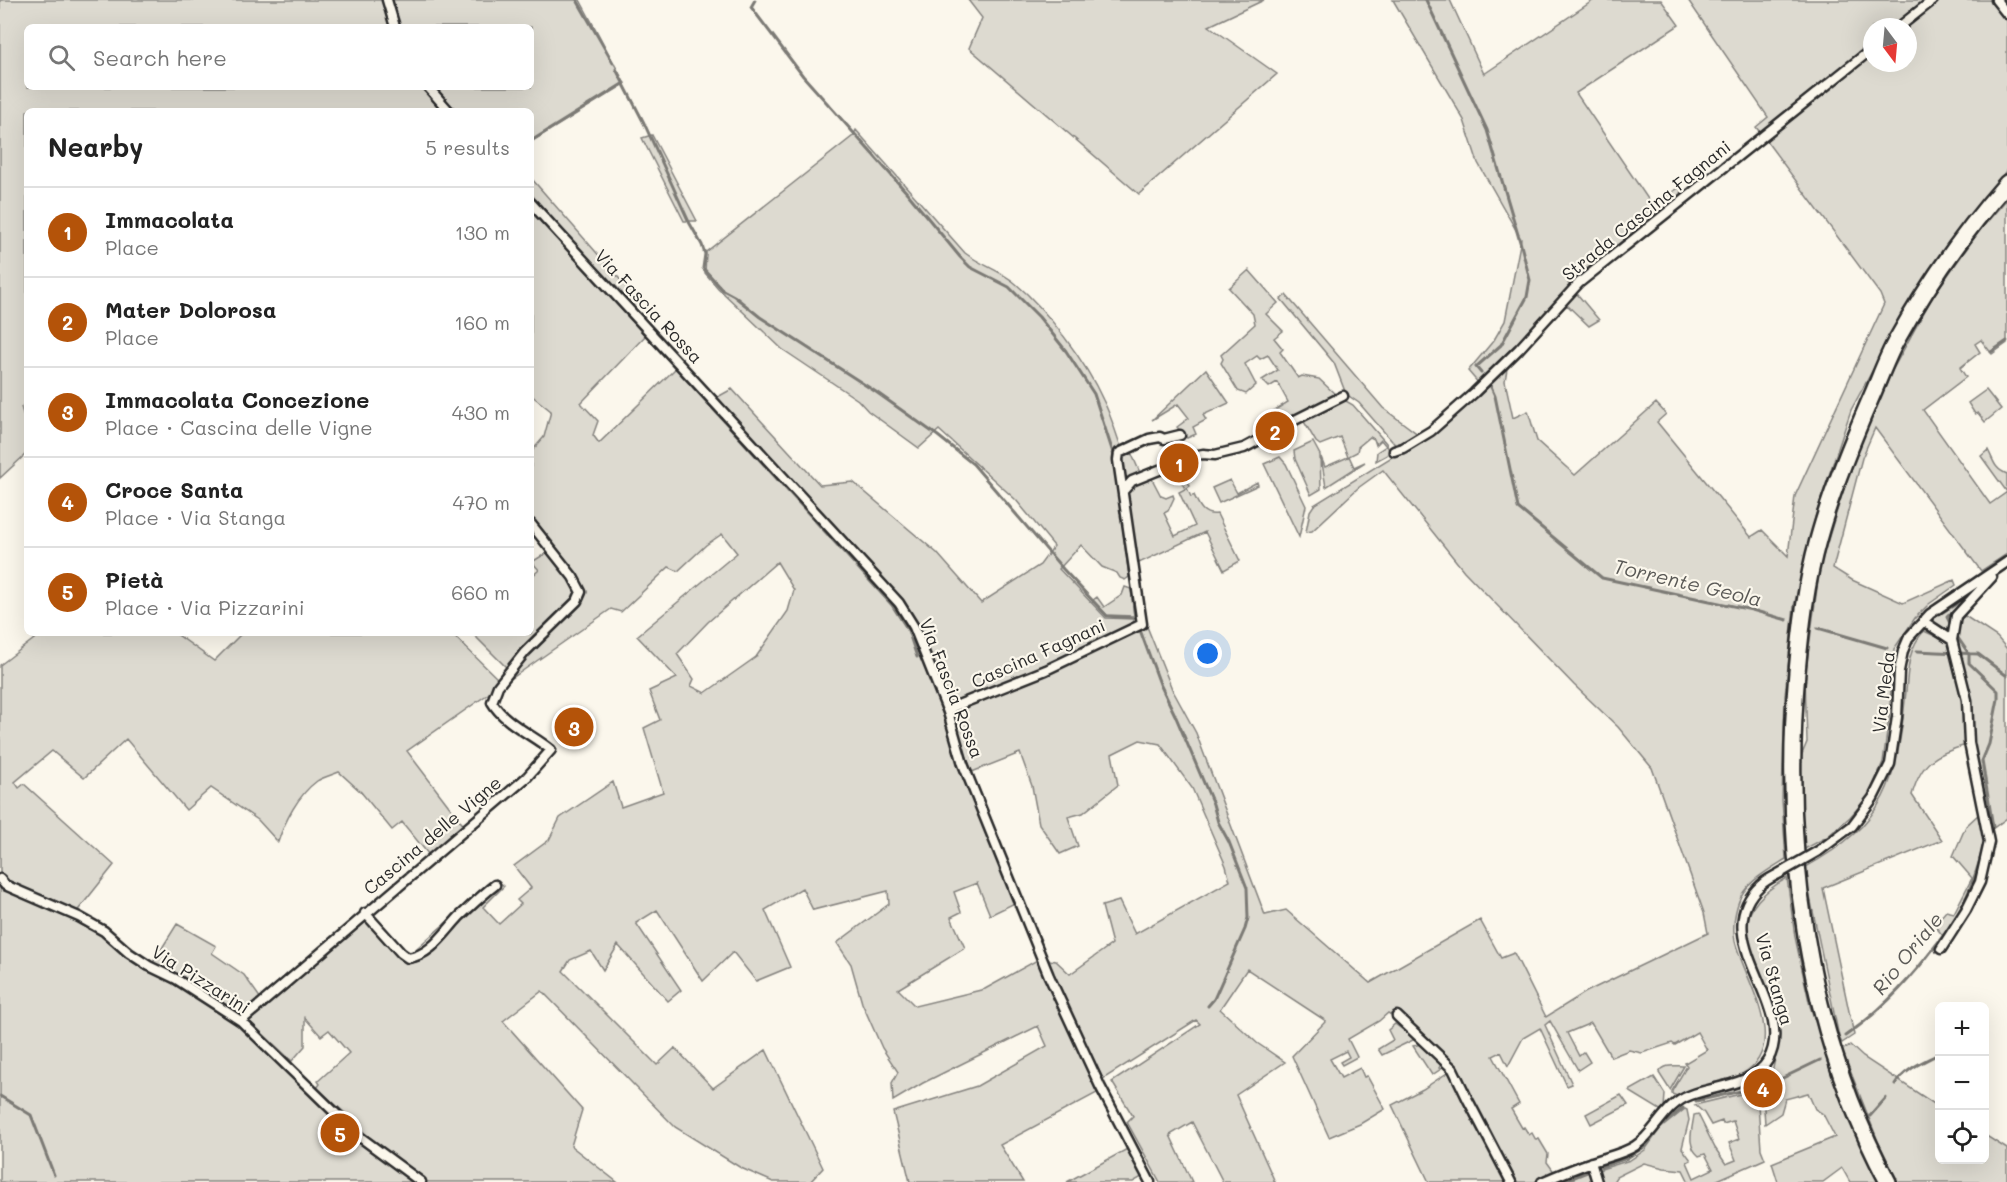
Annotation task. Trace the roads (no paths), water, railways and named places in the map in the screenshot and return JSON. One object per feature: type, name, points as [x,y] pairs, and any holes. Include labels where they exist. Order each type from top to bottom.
[{"type":"highway","points":[[1888,1182],[1871,1149],[1844,1082],[1812,969],[1800,901],[1793,831],[1793,719],[1802,621],[1817,541],[1841,470],[1895,342],[1932,282],[1976,220],[2007,183]]},
{"type":"street","points":[[387,0],[394,24]]},
{"type":"street","points":[[1910,18],[1933,0]]},
{"type":"street","points":[[1996,0],[2007,14]]},
{"type":"street","name":"Strada Cascina Fagnani","points":[[1394,451],[1431,431],[1474,393],[1520,349],[1579,283],[1863,56]]},
{"type":"street","points":[[431,90],[446,108]]},
{"type":"street","name":"Via Fascia Rossa","points":[[534,206],[898,603],[914,627],[948,712],[963,764],[1049,975],[1100,1086],[1150,1182]]},
{"type":"street","points":[[1193,456],[1215,455],[1244,448],[1259,440],[1268,427],[1287,424],[1343,396]]},
{"type":"street","points":[[1124,490],[1118,460],[1119,453],[1149,439],[1160,437],[1164,439],[1180,435]]},
{"type":"street","points":[[1124,490],[1132,481],[1179,462]]},
{"type":"street","name":"Cascina Fagnani","points":[[948,712],[953,707],[1046,670],[1142,624],[1124,490]]},
{"type":"street","name":"Cascina delle Vigne","points":[[241,1021],[527,777],[551,750],[495,708],[492,702],[495,691],[514,667],[543,632],[577,601],[580,592],[573,577],[534,528]]},
{"type":"street","points":[[1941,949],[1966,910],[1980,882],[1989,842],[1969,743],[1967,700],[1953,644],[1956,616],[2004,565]]},
{"type":"street","name":"Via Meda","points":[[1780,873],[1852,826],[1873,798],[1890,764],[1899,671],[1903,651],[1909,637],[1923,621],[2004,565]]},
{"type":"street","points":[[1923,621],[1953,644]]},
{"type":"street","name":"Via Stanga","points":[[1542,1182],[1634,1147],[1665,1112],[1689,1095],[1750,1077],[1768,1061],[1774,1042],[1773,1021],[1744,943],[1743,916],[1751,897],[1761,884],[1780,873]]},
{"type":"street","name":"Via Pizzarini","points":[[0,879],[5,885],[79,916],[149,966],[176,979],[241,1021],[360,1137],[421,1182]]},
{"type":"street","points":[[365,913],[401,953],[408,958],[415,957],[434,945],[479,897],[495,885]]},
{"type":"street","points":[[1397,1016],[1453,1069],[1511,1182]]},
{"type":"street","points":[[1591,1162],[1597,1182]]},
{"type":"waterway","points":[[577,0],[613,63]]},
{"type":"waterway","points":[[755,0],[751,7],[803,76],[908,194],[960,257],[970,267],[1009,287],[1039,317],[1066,351],[1094,394],[1115,459]]},
{"type":"waterway","name":"Torrente Geola","points":[[1426,0],[1487,130],[1530,280],[1527,297],[1501,345],[1476,367],[1481,373]]},
{"type":"waterway","points":[[616,69],[702,245],[705,254],[703,268],[723,290],[760,317],[876,392],[973,464],[1063,569],[1107,616],[1135,618],[1132,589]]},
{"type":"waterway","points":[[534,139],[624,83]]},
{"type":"waterway","points":[[538,217],[892,605],[908,630],[917,657]]},
{"type":"waterway","points":[[1991,352],[2007,341]]},
{"type":"waterway","name":"Torrente Geola","points":[[1490,385],[1495,396],[1518,508],[1602,578],[1752,610],[1787,620]]},
{"type":"waterway","points":[[1123,525],[1129,571]]},
{"type":"waterway","points":[[1949,615],[1947,617],[1951,625]]},
{"type":"waterway","name":"Torrente Geola","points":[[1818,628],[1887,648]]},
{"type":"waterway","points":[[1140,630],[1160,684],[1247,888],[1248,918],[1245,929],[1214,999],[1208,1006]]},
{"type":"waterway","name":"Rio Oriale","points":[[1958,638],[1969,654],[1969,663],[1998,691],[1989,744],[1982,761],[1993,827]]},
{"type":"waterway","name":"Rio Oriale","points":[[1917,651],[1978,654],[2007,676]]},
{"type":"waterway","name":"Rio Oriale","points":[[1845,1036],[1895,994],[1949,928],[1968,893],[1985,841]]},
{"type":"waterway","points":[[1895,1085],[1909,1070],[1935,1056]]},
{"type":"waterway","name":"Rio Oriale","points":[[1696,1101],[1768,1085],[1820,1060]]},
{"type":"waterway","points":[[0,1096],[31,1115],[54,1175]]},
{"type":"waterway","points":[[1870,1116],[1886,1098]]},
{"type":"waterway","name":"Rio Oriale","points":[[1601,1167],[1627,1158],[1646,1146],[1662,1125],[1683,1108]]},
{"type":"waterway","name":"Rio Oriale","points":[[1562,1182],[1587,1172]]},
{"type":"place","name":"Mater Dolorosa","points":[[1275,431]]},
{"type":"place","name":"Immacolata","points":[[1179,463]]},
{"type":"place","name":"Immacolata Concezione","points":[[574,727]]},
{"type":"place","name":"Croce Santa","points":[[1763,1088]]},
{"type":"place","name":"Pietà","points":[[340,1133]]}]
